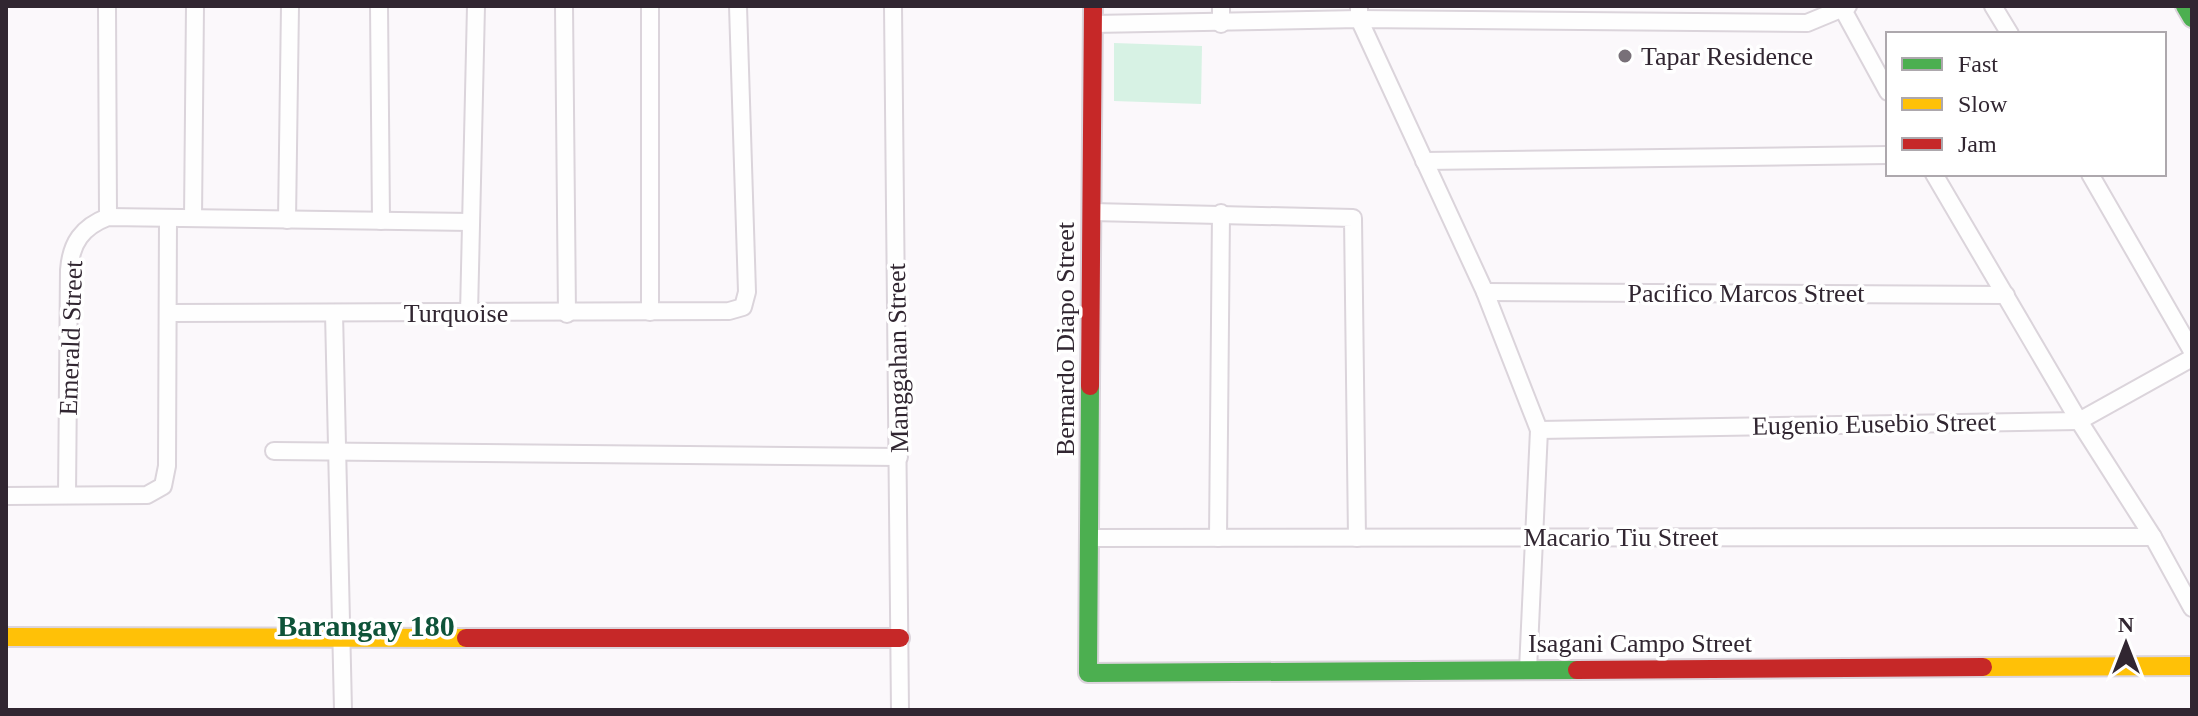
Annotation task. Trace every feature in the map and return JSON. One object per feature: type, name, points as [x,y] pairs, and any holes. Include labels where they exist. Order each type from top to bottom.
[{"type":"street","points":[[107,6],[108,217],[471,222]]},
{"type":"street","points":[[193,218],[195,6]]},
{"type":"street","points":[[287,220],[290,6]]},
{"type":"street","points":[[379,6],[381,221]]},
{"type":"street","points":[[469,313],[476,6]]},
{"type":"street","points":[[564,6],[567,314]]},
{"type":"street","points":[[650,6],[650,312]]},
{"type":"street","name":"Turquoise","points":[[168,313],[567,314],[729,311],[743,307],[747,292],[738,6]]},
{"type":"street","name":"Manggahan Street","points":[[893,6],[900,710]]},
{"type":"street","points":[[1221,6],[1221,24]]},
{"type":"street","points":[[1993,6],[2009,32]]},
{"type":"street","points":[[2185,6],[2192,18]]},
{"type":"street","points":[[1093,15],[1221,24],[1359,13],[1507,13],[1807,23],[1844,7],[1886,88]]},
{"type":"street","points":[[1359,13],[1485,292],[1539,430],[1528,670]]},
{"type":"street","name":"Bernardo Diapo Street","points":[[1088,673],[1093,15]]},
{"type":"street","points":[[1424,161],[1886,155]]},
{"type":"street","points":[[1935,176],[2079,421],[2153,537],[2192,608]]},
{"type":"street","points":[[2091,176],[2192,351]]},
{"type":"street","points":[[1092,212],[1353,218],[1357,538]]},
{"type":"street","points":[[1218,538],[1221,213]]},
{"type":"street","name":"Emerald Street","points":[[67,495],[70,254],[79,236],[93,223],[108,217]]},
{"type":"street","points":[[6,496],[147,495],[163,486],[167,466],[168,218]]},
{"type":"street","name":"Pacifico Marcos Street","points":[[1485,292],[2006,295]]},
{"type":"street","points":[[334,313],[343,710]]},
{"type":"street","name":"Eugenio Eusebio Street","points":[[1539,430],[2079,421],[2192,358]]},
{"type":"street","points":[[274,451],[899,457]]},
{"type":"street","name":"Macario Tiu Street","points":[[1089,538],[2153,537]]},
{"type":"street","points":[[6,637],[900,638]]},
{"type":"street","name":"Isagani Campo Street","points":[[1088,673],[2192,666]]},
{"type":"green space","points":[[1114,43],[1202,46],[1201,104],[1114,101]]},
{"type":"traffic: fast","points":[[2185,6],[2192,18]]},
{"type":"traffic: fast","points":[[1090,386],[1088,673],[1577,670]]},
{"type":"traffic: slow","points":[[6,637],[466,638]]},
{"type":"traffic: slow","points":[[1983,667],[2192,666]]},
{"type":"traffic: jam","points":[[1090,386],[1093,6]]},
{"type":"traffic: jam","points":[[466,638],[900,638]]},
{"type":"traffic: jam","points":[[1577,670],[1983,667]]},
{"type":"place","name":"Tapar Residence","points":[[1625,56]]},
{"type":"district","name":"Barangay 180","points":[[366,625]]}]
